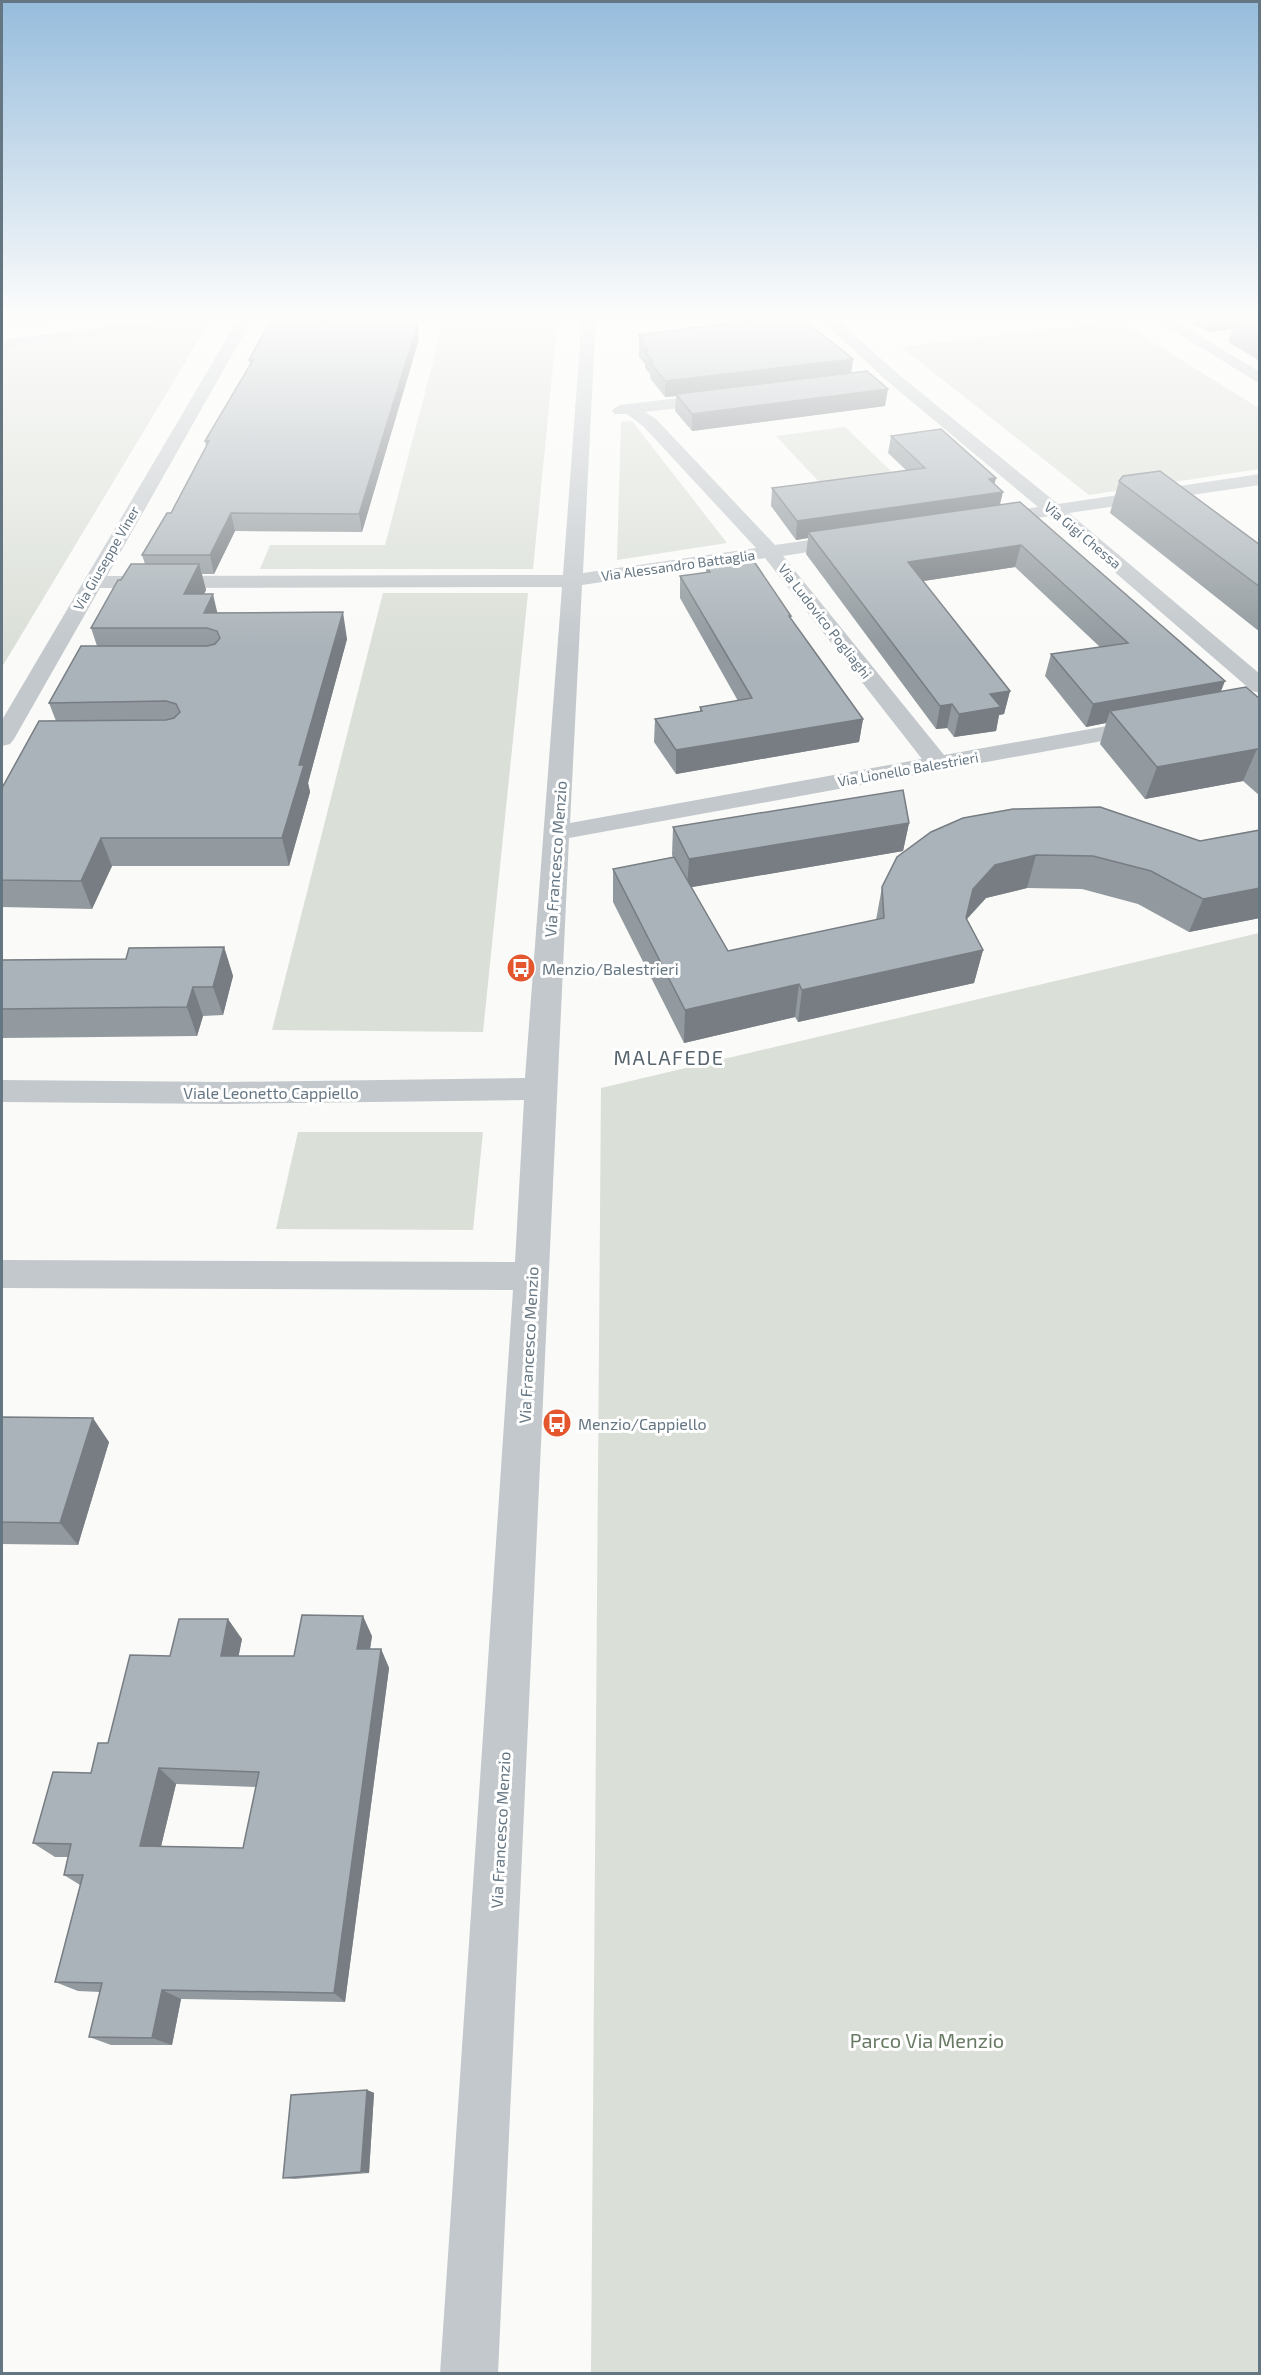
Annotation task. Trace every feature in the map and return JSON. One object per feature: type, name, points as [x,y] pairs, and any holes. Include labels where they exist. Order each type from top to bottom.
[{"type":"street","name":"Via Giuseppe Viner","points":[[9,740],[45,664],[182,427]]},
{"type":"street","name":"Via Francesco Menzio","points":[[469,2373],[532,1276],[540,1089],[582,427]]},
{"type":"street","name":"Via Ludovico Pogliaghi","points":[[654,427],[770,552],[938,764]]},
{"type":"street","name":"Via Gigi Chessa","points":[[953,427],[1055,511],[1258,699]]},
{"type":"street","points":[[964,524],[1260,479]]},
{"type":"street","name":"Via Alessandro Battaglia","points":[[92,582],[572,581],[873,537]]},
{"type":"street","points":[[45,664],[67,664]]},
{"type":"street","name":"Via Lionello Balestrieri","points":[[556,833],[1173,721]]},
{"type":"street","name":"Viale Leonetto Cappiello","points":[[2,1091],[226,1093],[540,1089]]},
{"type":"street","points":[[2,1274],[532,1276]]},
{"type":"green space","points":[[2,427],[146,427],[2,667]]},
{"type":"green space","points":[[416,427],[547,427],[533,569],[260,569],[270,545],[385,545]]},
{"type":"green space","points":[[621,427],[637,427],[727,543],[617,560]]},
{"type":"green space","points":[[845,427],[895,475],[822,485],[776,436]]},
{"type":"green space","points":[[1002,427],[1259,427],[1259,469],[1089,495]]},
{"type":"green space","points":[[383,593],[528,593],[483,1032],[272,1030]]},
{"type":"green space","name":"Parco Via Menzio","points":[[1259,933],[1259,2373],[591,2373],[601,1088]]},
{"type":"green space","points":[[298,1132],[483,1132],[473,1230],[276,1229]]},
{"type":"building","points":[[213,427],[386,427],[359,514],[231,513],[210,555],[142,555],[167,513],[171,513],[209,441],[205,441]]},
{"type":"building","points":[[941,429],[996,478],[989,479],[1003,492],[797,521],[772,488],[925,468],[891,436]]},
{"type":"building","points":[[1160,471],[1260,545],[1260,587],[1119,481],[1123,476]]},
{"type":"building","points":[[1020,502],[1225,681],[1093,704],[1051,654],[1128,643],[1021,545],[908,562],[1010,691],[990,694],[1001,707],[959,714],[952,704],[940,706],[808,532]]},
{"type":"building","points":[[753,560],[791,616],[789,616],[863,719],[676,750],[655,719],[702,711],[700,707],[752,698],[680,576],[710,572],[706,565]]},
{"type":"building","points":[[131,564],[199,564],[184,594],[213,594],[204,613],[343,612],[299,765],[304,765],[282,838],[101,838],[81,881],[2,880],[2,788],[39,721],[166,720],[174,718],[180,712],[176,704],[166,701],[49,703],[81,646],[207,646],[215,644],[220,638],[217,631],[207,628],[91,628],[118,580],[121,580]]},
{"type":"building","points":[[1246,687],[1260,699],[1260,751],[1257,749],[1157,767],[1110,711]]},
{"type":"building","points":[[903,790],[909,823],[689,859],[673,827]]},
{"type":"building","points":[[1100,807],[1200,841],[1260,830],[1260,888],[1203,899],[1151,871],[1093,856],[1036,855],[995,865],[973,889],[966,918],[983,950],[802,990],[799,984],[685,1010],[613,869],[674,857],[728,951],[884,918],[882,887],[897,857],[931,832],[963,818],[1013,809]]},
{"type":"building","points":[[224,947],[213,987],[193,987],[187,1007],[2,1009],[2,960],[126,959],[129,948]]},
{"type":"building","points":[[2,1417],[93,1418],[60,1523],[2,1522]]},
{"type":"building","points":[[302,1615],[363,1616],[357,1649],[381,1649],[334,1993],[162,1990],[152,2038],[89,2037],[102,1983],[55,1982],[83,1875],[64,1875],[71,1844],[33,1843],[53,1772],[91,1773],[98,1743],[108,1743],[130,1655],[170,1656],[179,1619],[228,1619],[221,1656],[294,1656]],"holes":[[[159,1768],[259,1772],[243,1848],[140,1846]]]},
{"type":"building","points":[[367,2090],[361,2172],[283,2178],[291,2095]]},
{"type":"place","name":"Menzio/Balestrieri","points":[[521,968]]},
{"type":"place","name":"Menzio/Cappiello","points":[[557,1423]]},
{"type":"district","name":"MALAFEDE","points":[[669,1057]]}]
